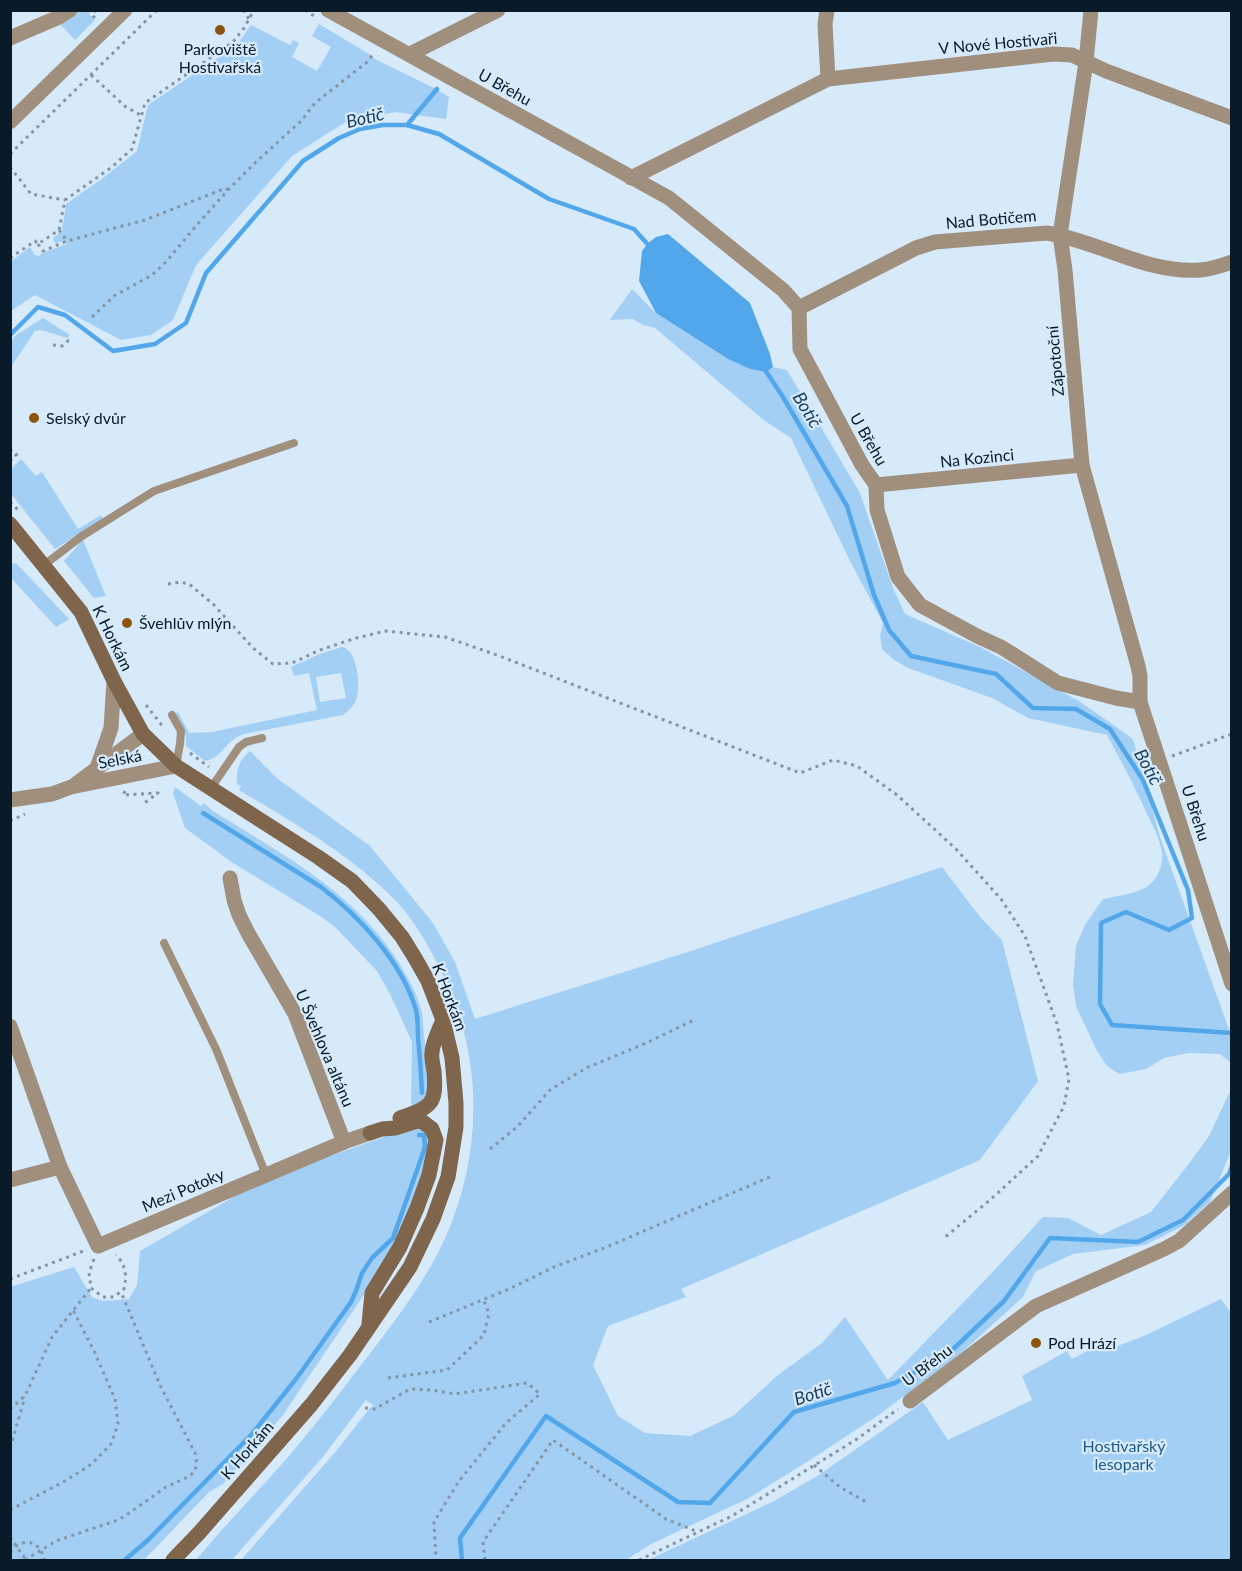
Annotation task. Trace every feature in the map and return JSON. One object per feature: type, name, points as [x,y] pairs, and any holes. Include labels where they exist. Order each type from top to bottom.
[{"type":"main road","name":"K Horkám","points":[[10,524],[81,612],[114,681],[143,734],[176,766],[318,857],[352,882],[379,909],[402,937],[428,981],[443,1020],[452,1058],[456,1128],[448,1177],[434,1219],[410,1267],[350,1355],[311,1405],[173,1560]]},
{"type":"main road","points":[[376,1131],[392,1120],[423,1109],[433,1099],[435,1089],[432,1051],[443,1020]]},
{"type":"main road","points":[[369,1327],[372,1293],[400,1247],[417,1208],[429,1176],[435,1146],[432,1129],[423,1122],[417,1121],[376,1131]]},
{"type":"street","points":[[10,38],[70,10]]},
{"type":"street","points":[[10,122],[125,10]]},
{"type":"street","name":"U Břehu","points":[[328,10],[669,198],[783,290],[799,308],[800,349],[862,465],[876,485],[877,510],[898,577],[920,605],[977,636],[1001,646],[1058,683],[1116,699],[1140,702],[1232,984]]},
{"type":"street","points":[[410,54],[498,10]]},
{"type":"street","points":[[827,10],[825,24],[828,79]]},
{"type":"street","name":"Zápotoční","points":[[1091,10],[1086,62],[1060,235],[1082,465],[1138,666],[1140,702]]},
{"type":"street","name":"V Nové Hostivaři","points":[[631,178],[828,79],[1053,54],[1072,55],[1106,71],[1232,118]]},
{"type":"street","name":"Nad Botičem","points":[[799,308],[916,248],[935,242],[1047,233],[1060,235],[1142,262],[1180,270],[1200,270],[1232,262]]},
{"type":"street","name":"Na Kozinci","points":[[876,485],[1082,465]]},
{"type":"street","name":"Selská","points":[[97,768],[111,728],[114,681]]},
{"type":"street","name":"Selská","points":[[71,787],[143,734]]},
{"type":"street","name":"Selská","points":[[10,800],[52,794],[71,787],[176,766]]},
{"type":"street","name":"U Švehlova altánu","points":[[230,878],[239,915],[295,1014],[344,1142]]},
{"type":"street","points":[[10,1026],[60,1167],[98,1245]]},
{"type":"street","points":[[344,1142],[376,1131]]},
{"type":"street","name":"Mezi Potoky","points":[[98,1245],[344,1142]]},
{"type":"street","points":[[10,1180],[60,1167]]},
{"type":"street","name":"U Břehu","points":[[910,1401],[1036,1306],[1179,1241],[1232,1192]]},
{"type":"lane","points":[[44,565],[82,536],[154,491],[294,443]]},
{"type":"lane","points":[[172,715],[181,731],[176,766]]},
{"type":"lane","points":[[211,788],[239,747],[246,742],[262,738]]},
{"type":"lane","points":[[165,943],[216,1048],[266,1175]]},
{"type":"path","points":[[10,154],[157,10]]},
{"type":"path","points":[[243,10],[249,19]]},
{"type":"path","points":[[38,244],[59,230],[65,200],[112,167],[132,149],[146,103],[233,42],[254,10]]},
{"type":"path","points":[[92,316],[114,296],[152,275],[166,262],[228,190],[256,162],[301,121],[315,104],[367,63],[381,40]]},
{"type":"path","points":[[92,75],[126,107],[142,116]]},
{"type":"path","points":[[10,167],[32,194],[65,200]]},
{"type":"path","points":[[10,258],[35,241],[43,251],[67,241],[145,220],[226,188],[228,190]]},
{"type":"path","points":[[59,230],[67,241]]},
{"type":"path","points":[[53,345],[62,346],[69,340]]},
{"type":"path","points":[[10,449],[17,454],[10,461]]},
{"type":"path","points":[[168,584],[180,582],[189,584],[214,605],[253,648],[273,664],[292,663],[320,650],[386,631],[445,637],[800,772],[833,760],[856,766],[897,795],[956,849],[1001,899],[1025,936],[1057,1024],[1069,1079],[1064,1106],[1038,1156],[944,1238]]},
{"type":"path","points":[[1159,760],[1232,734]]},
{"type":"path","points":[[135,774],[123,795],[158,793],[142,804]]},
{"type":"path","points":[[490,1149],[518,1127],[550,1090],[586,1068],[694,1020]]},
{"type":"path","points":[[429,1322],[772,1176]]},
{"type":"path","points":[[10,1279],[98,1245],[113,1252],[121,1260],[127,1275],[124,1289],[114,1297],[103,1297],[92,1288],[89,1273],[98,1245]]},
{"type":"path","points":[[10,1448],[25,1396],[52,1337],[92,1288]]},
{"type":"path","points":[[10,1537],[26,1560],[68,1536],[102,1526],[125,1516],[166,1487],[190,1476],[196,1468],[195,1453],[160,1385],[121,1292]]},
{"type":"path","points":[[388,1378],[447,1370],[484,1335],[489,1313],[483,1299]]},
{"type":"path","points":[[10,1510],[92,1464],[111,1444],[118,1424],[115,1399],[74,1310]]},
{"type":"path","points":[[365,1408],[375,1408],[410,1389],[455,1394],[527,1383],[540,1394],[506,1423],[459,1481],[434,1522],[436,1560]]},
{"type":"path","points":[[10,1409],[25,1396]]},
{"type":"path","name":"U Břehu","points":[[639,1560],[732,1515],[857,1438],[910,1401]]},
{"type":"path","points":[[485,1560],[483,1542],[553,1440],[666,1519],[698,1532]]},
{"type":"path","points":[[814,1465],[840,1487],[868,1503]]},
{"type":"path","points":[[10,1552],[16,1545],[28,1542],[41,1550],[44,1560]]},
{"type":"green space","points":[[80,10],[92,11],[89,14],[95,20],[75,40],[58,22]]},
{"type":"green space","points":[[319,24],[375,59],[449,97],[446,119],[395,112],[344,123],[292,156],[196,265],[173,320],[151,335],[121,340],[35,295],[11,311],[11,261],[30,247],[35,255],[39,256],[67,244],[65,241],[55,243],[53,238],[62,231],[66,204],[137,151],[148,105],[237,45],[251,25],[290,45],[293,40],[299,43],[292,57],[317,71],[331,47],[312,36]]},
{"type":"green space","points":[[632,289],[656,313],[728,359],[750,369],[766,372],[773,367],[787,370],[860,493],[893,588],[905,614],[980,647],[1079,701],[1133,739],[1160,837],[1231,1035],[1231,1063],[1220,1054],[1188,1053],[1164,1058],[1146,1069],[1119,1074],[1107,1066],[1097,1051],[1076,1006],[1073,985],[1076,945],[1086,923],[1103,899],[1132,893],[1152,883],[1162,862],[1161,848],[1156,833],[1107,735],[1028,718],[992,698],[908,668],[894,660],[882,649],[880,636],[883,623],[851,563],[791,438],[765,421],[655,328],[633,319],[610,320]]},
{"type":"green space","points":[[43,318],[70,335],[67,338],[41,330],[35,331],[11,367],[11,342],[15,336]]},
{"type":"green space","points":[[21,459],[36,476],[42,472],[78,529],[101,515],[103,519],[55,549],[11,494],[11,469]]},
{"type":"green space","points":[[83,540],[106,596],[94,598],[64,561]]},
{"type":"green space","points":[[16,563],[69,619],[56,627],[11,578],[11,564]]},
{"type":"green space","points":[[342,647],[352,655],[355,662],[358,678],[356,700],[343,715],[244,734],[237,737],[216,756],[205,761],[186,746],[186,736],[176,713],[178,712],[189,733],[212,732],[317,710],[309,673],[294,676],[291,667]],"holes":[[[341,673],[346,698],[320,702],[316,677]]]},
{"type":"green space","points":[[250,751],[278,779],[370,846],[433,923],[455,962],[475,1019],[691,951],[942,867],[980,917],[1002,940],[1038,1081],[980,1160],[681,1289],[686,1297],[608,1326],[593,1365],[618,1416],[645,1433],[690,1436],[733,1416],[777,1376],[822,1343],[845,1317],[888,1380],[1043,1217],[1068,1218],[1101,1235],[1151,1212],[1209,1136],[1231,1089],[1231,1151],[1210,1202],[1183,1226],[1145,1245],[1073,1254],[1036,1271],[1023,1297],[960,1354],[880,1414],[747,1499],[651,1544],[626,1560],[241,1560],[374,1406],[366,1400],[322,1458],[232,1560],[196,1560],[289,1456],[335,1400],[418,1287],[438,1253],[456,1209],[470,1153],[473,1124],[471,1066],[465,1038],[457,1010],[431,951],[404,910],[376,882],[339,853],[239,790],[241,786],[237,784],[238,770],[243,758]]},
{"type":"green space","points":[[175,787],[201,806],[204,803],[315,876],[361,915],[381,938],[407,977],[420,1007],[430,1089],[424,1101],[411,1108],[412,1042],[377,971],[335,927],[233,863],[185,828],[173,793]]},
{"type":"green space","points":[[418,1126],[431,1137],[426,1168],[388,1259],[283,1415],[223,1484],[209,1492],[144,1560],[11,1560],[10,1287],[74,1267],[92,1297],[103,1301],[129,1299],[137,1285],[140,1251],[251,1187],[285,1172]]},
{"type":"green space","name":"Hostivařský lesopark","points":[[1221,1299],[1232,1314],[1231,1560],[648,1560],[774,1501],[819,1475],[923,1402],[948,1440],[1032,1400],[1022,1376],[1067,1351],[1072,1359],[1101,1344],[1104,1351],[1144,1336]]},
{"type":"water","points":[[668,234],[750,303],[773,367],[766,372],[750,369],[728,359],[656,313],[639,281],[642,251],[656,237]]},
{"type":"waterway","points":[[407,125],[437,89]]},
{"type":"waterway","name":"Botič","points":[[10,335],[38,307],[65,315],[113,351],[155,344],[186,323],[206,273],[303,161],[339,138],[360,129],[383,125],[407,125],[439,134],[549,199],[634,229],[651,248]]},
{"type":"waterway","name":"Botič","points":[[763,367],[847,506],[874,595],[889,630],[911,656],[996,674],[1033,708],[1076,709],[1110,729],[1143,780],[1188,890],[1192,918],[1169,930],[1126,912],[1101,923],[1100,1004],[1112,1025],[1232,1033]]},
{"type":"waterway","points":[[203,813],[321,887],[365,926],[378,942],[401,975],[416,1010],[422,1093]]},
{"type":"waterway","points":[[125,1560],[148,1540],[252,1434],[296,1379],[351,1302],[362,1273],[372,1258],[393,1238],[425,1146],[424,1135],[419,1135]]},
{"type":"waterway","name":"Botič","points":[[462,1560],[460,1538],[546,1416],[678,1502],[710,1503],[794,1412],[895,1383],[949,1353],[1004,1301],[1050,1238],[1138,1242],[1183,1220],[1229,1174],[1232,1166]]},
{"type":"place","name":"Parkoviště Hostivařská","points":[[220,30]]},
{"type":"place","name":"Selský dvůr","points":[[34,418]]},
{"type":"place","name":"Švehlův mlýn","points":[[127,623]]},
{"type":"place","name":"Pod Hrází","points":[[1036,1343]]}]
